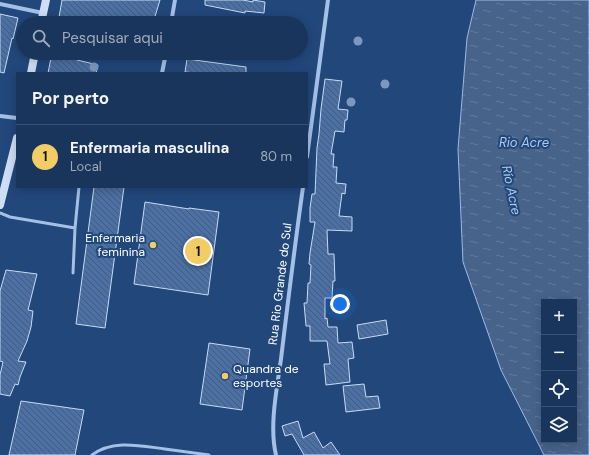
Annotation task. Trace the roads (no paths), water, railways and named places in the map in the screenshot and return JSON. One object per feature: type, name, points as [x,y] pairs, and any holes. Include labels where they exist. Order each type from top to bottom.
[{"type":"street","points":[[42,16],[46,0]]},
{"type":"street","points":[[172,16],[175,0]]},
{"type":"street","points":[[308,150],[328,0]]},
{"type":"street","points":[[0,4],[43,13]]},
{"type":"street","points":[[31,72],[34,60]]},
{"type":"street","points":[[162,72],[165,60]]},
{"type":"street","points":[[0,116],[16,118]]},
{"type":"street","points":[[0,205],[16,142]]},
{"type":"street","name":"Rua Rio Grande do Sul","points":[[276,455],[274,444],[275,412],[303,188]]},
{"type":"lane","points":[[73,273],[79,188]]},
{"type":"lane","points":[[0,213],[10,217],[75,228]]},
{"type":"lane","points":[[92,455],[98,451],[115,446],[130,444],[208,455]]},
{"type":"water","name":"Rio Acre","points":[[476,0],[589,0],[589,455],[544,455],[501,370],[463,262],[458,149],[467,38]]},
{"type":"place","name":"Enfermaria feminina","points":[[153,245]]},
{"type":"place","name":"Enfermaria masculina","points":[[198,251]]},
{"type":"place","name":"Quandra de esportes","points":[[225,376]]},
{"type":"water label","name":"Río Acre","points":[[512,190]]}]
